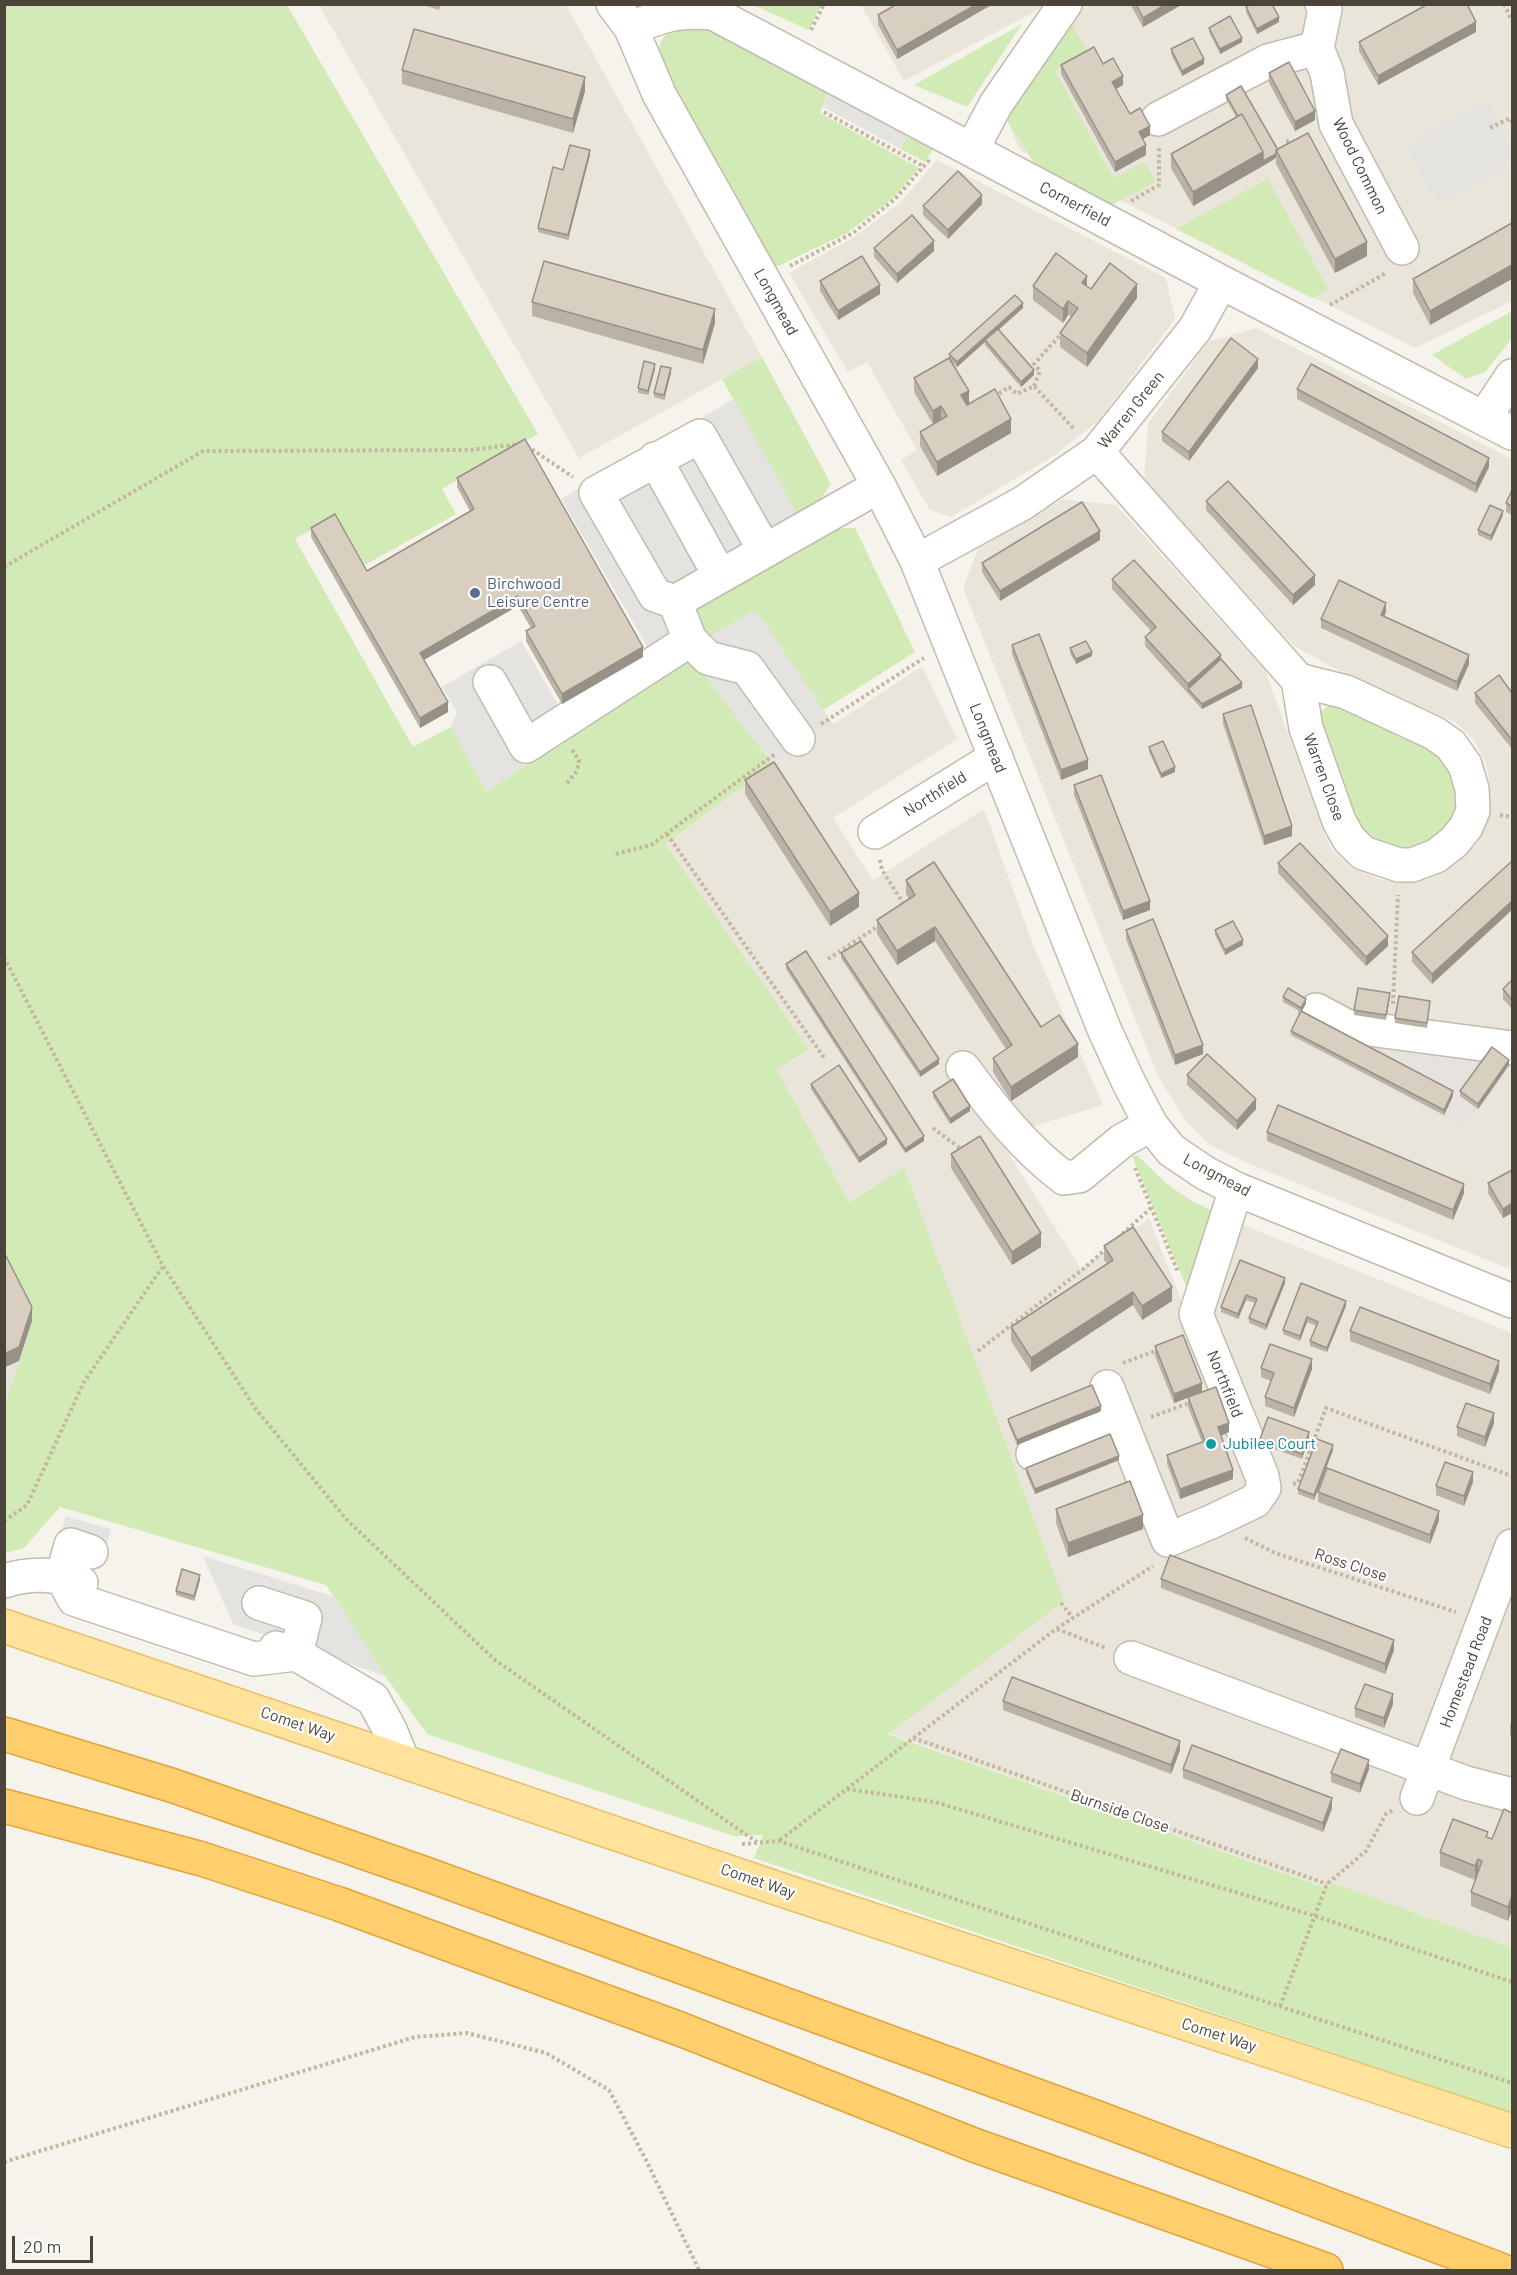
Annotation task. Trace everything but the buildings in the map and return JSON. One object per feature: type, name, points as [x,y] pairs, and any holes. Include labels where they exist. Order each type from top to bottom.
[{"type":"highway","points":[[4,1734],[174,1786],[444,1881],[894,2044],[1501,2271]]},
{"type":"highway","points":[[4,1742],[174,1786]]},
{"type":"highway","points":[[4,1806],[202,1859],[339,1904],[680,2029],[974,2145],[1326,2271]]},
{"type":"main road","name":"Comet Way","points":[[4,1626],[402,1759],[779,1889],[1512,2131]]},
{"type":"street","points":[[959,143],[996,104],[1065,4]]},
{"type":"street","points":[[1158,119],[1268,61],[1317,48],[1327,6]]},
{"type":"street","name":"Cornerfield","points":[[622,16],[691,11],[713,13],[1512,433]]},
{"type":"street","name":"Longmead","points":[[622,16],[659,94],[879,486],[917,561],[1105,1030],[1137,1132],[1236,1189],[1512,1301]]},
{"type":"street","name":"Wood Common","points":[[1317,48],[1327,72],[1336,124],[1402,248]]},
{"type":"street","name":"Warren Green","points":[[917,561],[1023,503],[1097,452],[1195,328],[1221,282]]},
{"type":"street","points":[[1484,418],[1512,376]]},
{"type":"street","points":[[765,551],[700,436],[596,493],[655,595],[675,602],[690,640],[708,658],[747,668],[798,739]]},
{"type":"street","points":[[1097,452],[1298,680],[1346,692],[1434,733],[1451,745],[1466,765],[1472,789],[1473,811],[1466,827],[1454,842],[1436,856],[1412,865],[1399,865]]},
{"type":"street","points":[[655,459],[720,576]]},
{"type":"street","points":[[675,602],[879,486]]},
{"type":"street","points":[[490,682],[526,746],[690,640]]},
{"type":"street","name":"Warren Close","points":[[1298,680],[1306,728],[1339,821],[1349,839],[1363,853],[1399,865]]},
{"type":"street","name":"Northfield","points":[[875,832],[996,757]]},
{"type":"street","points":[[1316,1010],[1346,1026],[1512,1048]]},
{"type":"street","points":[[963,1068],[1004,1122],[1048,1166],[1064,1178],[1079,1176],[1137,1132]]},
{"type":"street","points":[[1196,1314],[1236,1189]]},
{"type":"street","name":"Northfield","points":[[1196,1314],[1262,1476],[1264,1488]]},
{"type":"street","points":[[1107,1387],[1168,1540],[1255,1501],[1264,1488]]},
{"type":"street","points":[[1033,1454],[1122,1425]]},
{"type":"street","points":[[62,1576],[71,1545],[91,1551]]},
{"type":"street","name":"Homestead Road","points":[[1423,1783],[1512,1546]]},
{"type":"street","points":[[4,1581],[26,1574],[62,1576],[296,1654],[373,1699],[390,1730],[402,1759]]},
{"type":"street","points":[[259,1603],[304,1618],[296,1654]]},
{"type":"street","points":[[1131,1658],[1423,1783],[1466,1783],[1512,1795]]},
{"type":"path","points":[[1504,4],[1512,21]]},
{"type":"path","points":[[824,112],[925,167]]},
{"type":"path","points":[[1490,128],[1510,118],[1512,122]]},
{"type":"path","points":[[1115,226],[1121,207],[1159,185],[1158,119]]},
{"type":"path","points":[[765,282],[854,232],[895,199],[925,167],[959,143]]},
{"type":"path","points":[[1317,331],[1324,308],[1389,272],[1402,248]]},
{"type":"path","points":[[989,400],[1009,387],[1017,394],[1034,386],[1040,371],[1034,364],[1069,326]]},
{"type":"path","points":[[1034,386],[1097,452]]},
{"type":"path","points":[[4,567],[203,451],[470,450],[524,444],[596,493]]},
{"type":"path","points":[[875,832],[882,870],[907,908]]},
{"type":"path","points":[[667,834],[825,1059]]},
{"type":"path","points":[[1392,1032],[1399,865]]},
{"type":"path","points":[[828,959],[887,921]]},
{"type":"path","points":[[4,957],[163,1266],[255,1408],[346,1519],[495,1660],[758,1842]]},
{"type":"path","points":[[933,1128],[961,1149],[972,1146]]},
{"type":"path","points":[[1137,1132],[1151,1208],[1196,1314]]},
{"type":"path","points":[[1117,1239],[1151,1208]]},
{"type":"path","points":[[978,1352],[1108,1247]]},
{"type":"path","points":[[4,1521],[27,1505],[84,1382],[163,1266]]},
{"type":"path","points":[[1107,1387],[1117,1366],[1160,1349]]},
{"type":"path","points":[[1122,1425],[1226,1388]]},
{"type":"path","points":[[1264,1488],[1298,1483],[1326,1408],[1512,1476]]},
{"type":"path","name":"Ross Close","points":[[1213,1521],[1275,1553],[1485,1621]]},
{"type":"path","points":[[779,1841],[1056,1629],[1161,1560],[1168,1540]]},
{"type":"path","points":[[1061,1603],[1073,1618]]},
{"type":"path","points":[[1056,1629],[1131,1658]]},
{"type":"path","name":"Burnside Close","points":[[913,1738],[1327,1884]]},
{"type":"path","points":[[1280,2006],[1327,1884],[1366,1851],[1386,1814],[1423,1783]]},
{"type":"path","points":[[847,1789],[936,1802],[1315,1916],[1512,1982]]},
{"type":"path","points":[[739,1844],[779,1841],[1512,2083]]},
{"type":"path","points":[[4,2162],[415,2037],[467,2033],[546,2053],[609,2090],[646,2160],[699,2271]]},
{"type":"shaded area","points":[[319,5],[566,5],[762,357],[579,458]]},
{"type":"shaded area","points":[[861,5],[1512,5],[1512,301],[1415,348],[1020,150],[1007,120],[1071,23],[1043,7],[904,81]]},
{"type":"shaded area","points":[[824,84],[918,135],[906,138],[901,149],[823,107],[828,95]]},
{"type":"shaded area","points":[[1487,101],[1512,149],[1512,164],[1438,204],[1406,146]]},
{"type":"shaded area","points":[[937,160],[1166,278],[1175,319],[1099,420],[1055,455],[951,517],[930,510],[901,460],[917,450],[867,362],[848,372],[789,273],[851,239],[900,203]]},
{"type":"shaded area","points":[[1256,328],[1512,459],[1512,1041],[1429,1025],[1432,1005],[1356,992],[1352,1010],[1287,1036],[1444,1119],[1464,1127],[1512,1071],[1512,1270],[1252,1165],[1210,1145],[1186,1121],[1158,1076],[963,588],[978,549],[1063,499],[1116,505],[1265,670],[1324,833],[1333,851],[1352,868],[1379,879],[1405,883],[1427,879],[1457,863],[1477,844],[1488,821],[1490,788],[1486,764],[1475,742],[1457,723],[1335,669],[1293,645],[1144,482],[1148,424],[1208,342]]},
{"type":"shaded area","points":[[734,399],[810,537],[690,605],[709,637],[756,610],[833,724],[773,764],[688,653],[487,792],[451,727],[457,712],[442,687],[521,641],[564,715],[653,656],[561,499]]},
{"type":"shaded area","points":[[922,666],[957,739],[833,818],[873,880],[984,809],[1033,945],[1103,1105],[998,1137],[1081,1269],[1149,1218],[1192,1328],[1213,1320],[1243,1225],[1512,1333],[1512,1948],[1333,1883],[1330,1889],[888,1733],[904,1169],[849,1204],[776,1068],[809,1049],[664,844],[773,764]]},
{"type":"shaded area","points":[[1357,992],[1432,1005],[1429,1025],[1512,1041],[1512,1071],[1464,1127],[1444,1119],[1287,1036],[1316,995],[1352,1010]]},
{"type":"shaded area","points":[[19,1361],[5,1404],[5,1368]]},
{"type":"shaded area","points":[[66,1516],[111,1529],[100,1569],[54,1556]]},
{"type":"shaded area","points":[[203,1556],[335,1597],[385,1676],[233,1624]]},
{"type":"green space","points":[[5,5],[287,5],[538,434],[442,489],[456,514],[365,565],[336,516],[295,539],[413,747],[451,727],[487,792],[688,653],[773,764],[665,844],[809,1049],[777,1069],[849,1203],[904,1168],[1064,1601],[888,1734],[1329,1889],[1333,1883],[1512,1948],[1512,2113],[754,1858],[763,1835],[734,1836],[427,1734],[385,1676],[326,1585],[60,1507],[24,1548],[5,1553],[5,1404],[32,1321],[5,1266]]},
{"type":"green space","points":[[753,5],[821,5],[809,30]]},
{"type":"green space","points":[[1068,17],[1088,53],[1055,71],[1113,178],[1145,162],[1156,182],[1111,205],[1036,166],[1006,118]]},
{"type":"green space","points":[[1022,24],[967,107],[914,85]]},
{"type":"green space","points":[[679,25],[719,29],[824,84],[828,94],[820,113],[919,168],[893,198],[847,233],[772,269],[662,70],[659,56],[660,44],[672,29]]},
{"type":"green space","points":[[918,135],[934,148],[925,162],[901,149],[906,138]]},
{"type":"green space","points":[[1268,179],[1328,289],[1312,298],[1176,229]]},
{"type":"green space","points":[[1512,311],[1512,338],[1485,372],[1466,379],[1432,355]]},
{"type":"green space","points":[[762,357],[831,484],[816,506],[798,516],[722,379]]},
{"type":"green space","points":[[827,528],[855,528],[915,652],[823,710],[756,611],[709,637],[690,605]]},
{"type":"green space","points":[[1341,705],[1438,745],[1455,765],[1460,812],[1448,830],[1410,854],[1384,849],[1349,819],[1317,715],[1328,706]]},
{"type":"green space","points":[[1137,1155],[1167,1184],[1192,1201],[1217,1213],[1188,1291],[1132,1156]]},
{"type":"place","name":"Birchwood Leisure Centre","points":[[475,593]]},
{"type":"place","name":"Jubilee Court","points":[[1211,1444]]}]
